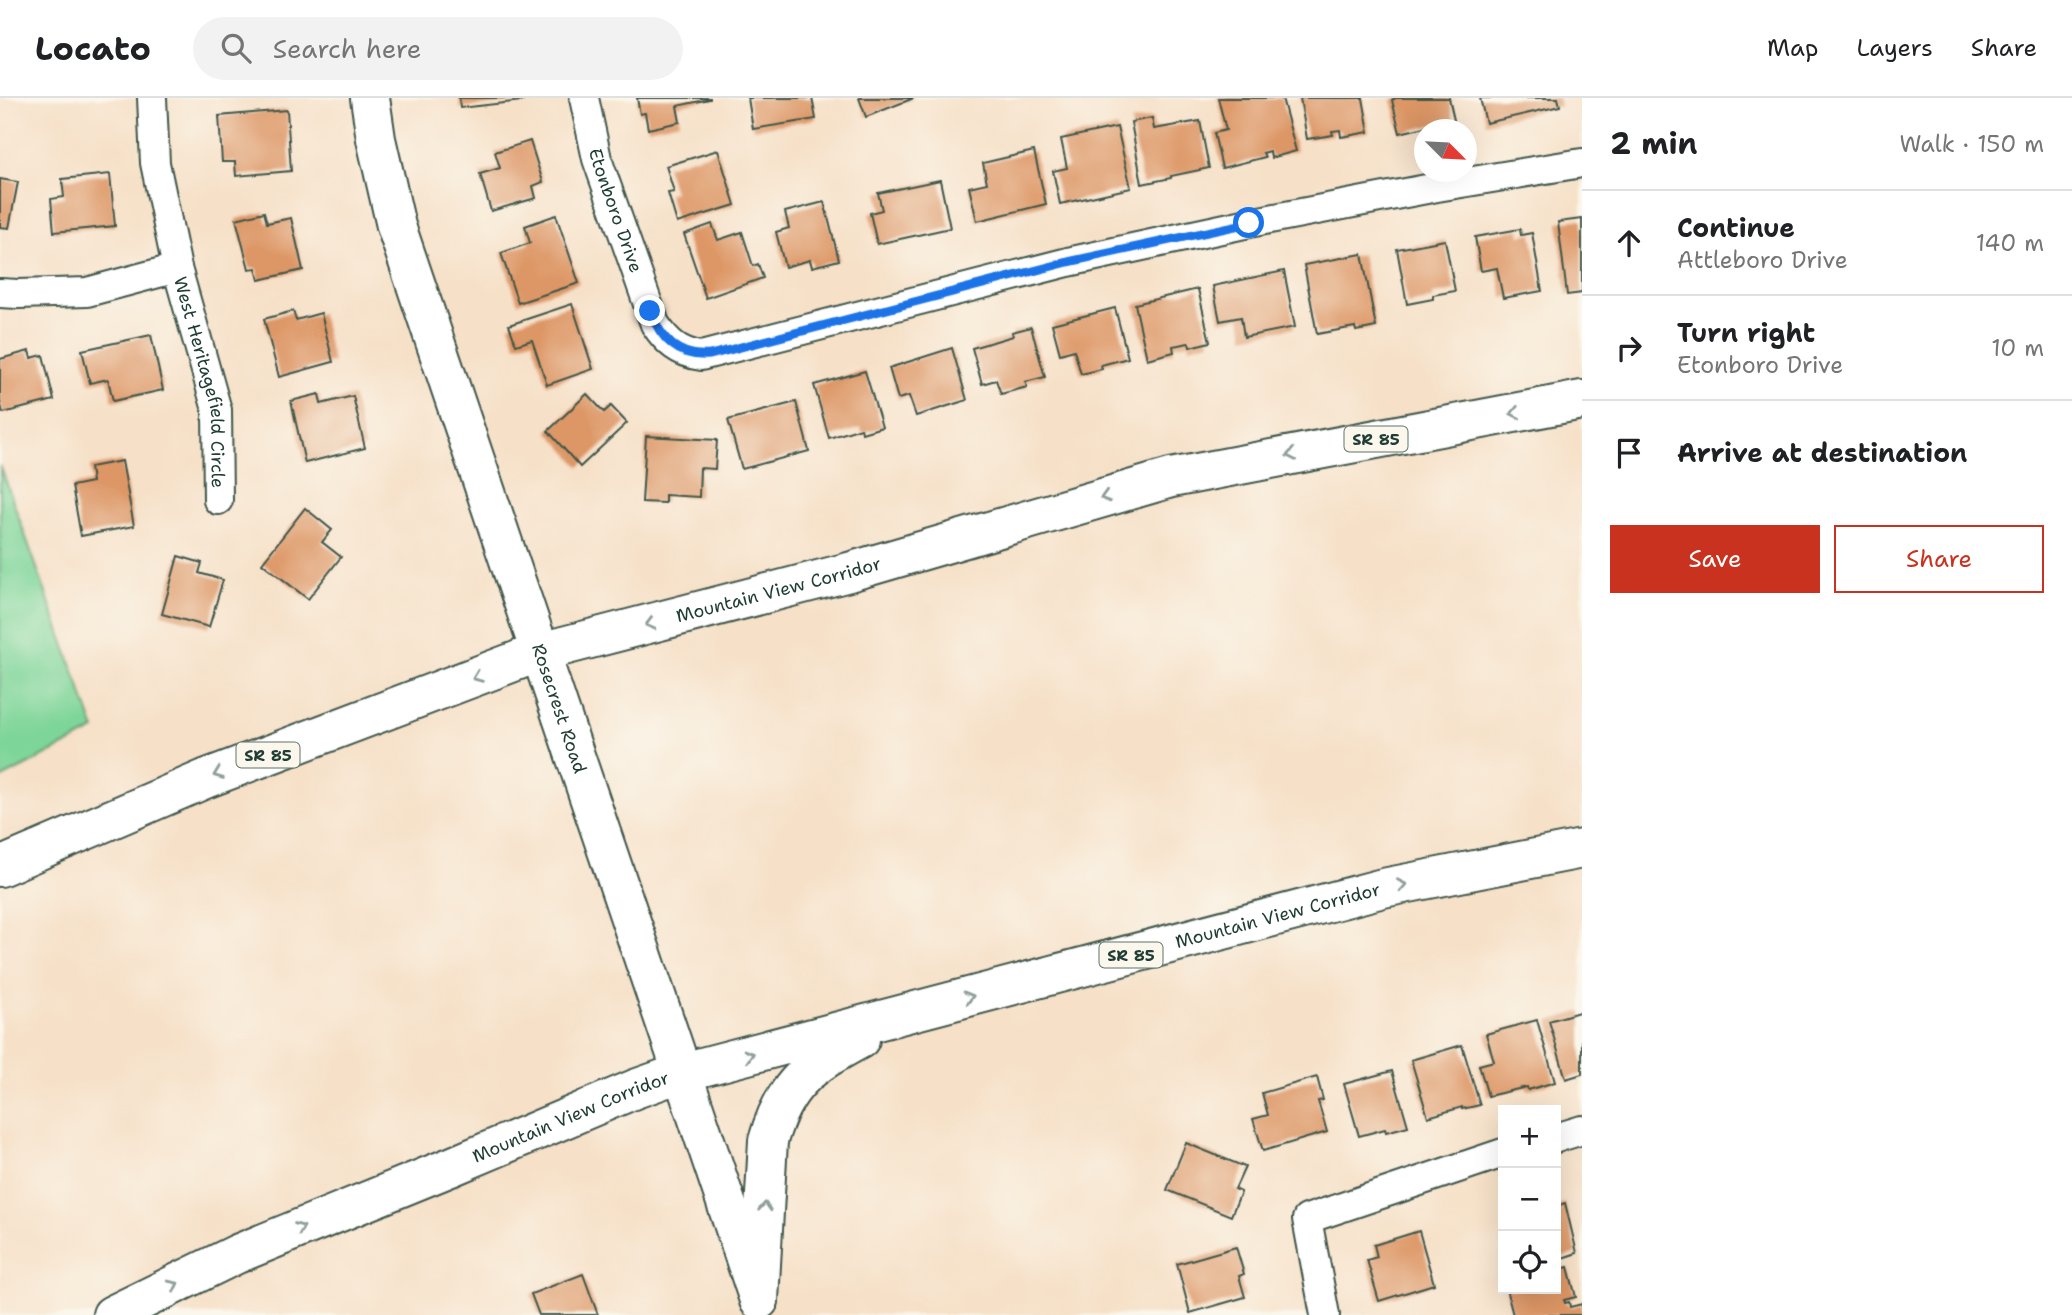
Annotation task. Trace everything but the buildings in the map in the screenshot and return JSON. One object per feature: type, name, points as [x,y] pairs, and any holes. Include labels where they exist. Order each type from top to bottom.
[{"type":"main road","name":"Rosecrest Road","points":[[370,98],[396,226],[762,1307]]},
{"type":"main road","name":"Mountain View Corridor","points":[[0,867],[205,779],[540,652],[849,572],[1171,478],[1582,400]]},
{"type":"main road","name":"Mountain View Corridor","points":[[112,1315],[237,1254],[682,1072],[1383,888],[1582,849]]},
{"type":"main road","points":[[762,1307],[768,1141],[791,1088],[818,1062],[909,1013]]},
{"type":"street","name":"West Heritagefield Circle","points":[[152,98],[155,163],[177,268],[217,410],[218,500]]},
{"type":"street","name":"Etonboro Drive","points":[[584,98],[597,159],[650,311],[663,336],[681,351],[691,355],[710,355],[1068,262],[1249,223],[1582,163]]},
{"type":"street","points":[[0,293],[18,295],[88,292],[177,268]]},
{"type":"street","points":[[1561,1136],[1582,1130]]},
{"type":"street","points":[[1325,1315],[1307,1219],[1498,1155]]},
{"type":"green space","points":[[0,465],[95,730],[0,779]]},
{"type":"route","points":[[650,311],[655,324],[671,345],[691,355],[710,355],[1068,262],[1249,223]]}]
